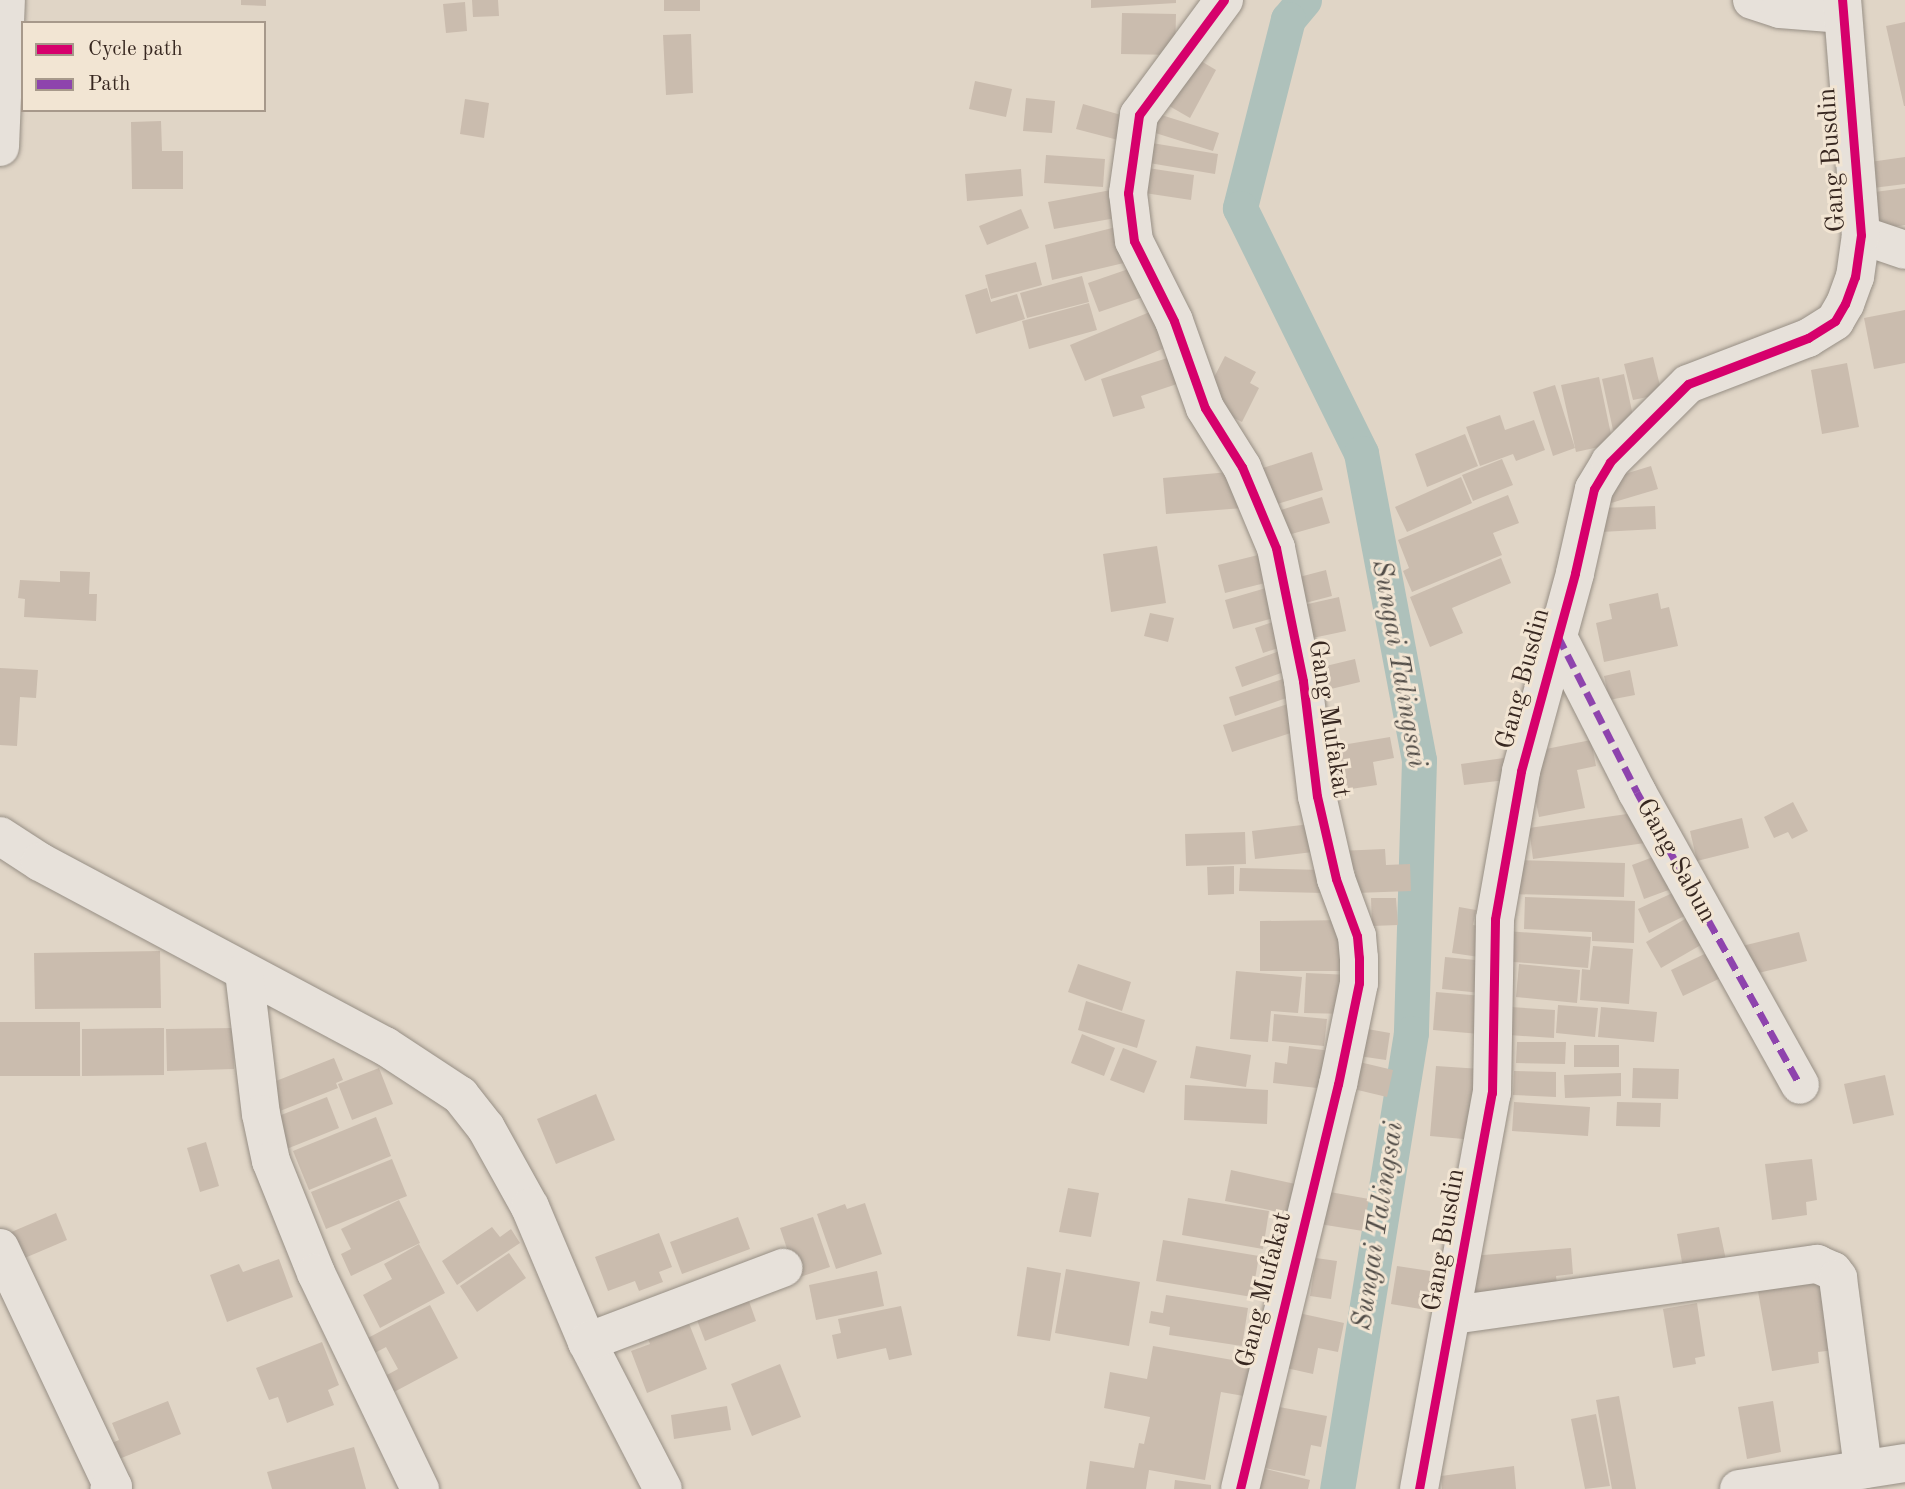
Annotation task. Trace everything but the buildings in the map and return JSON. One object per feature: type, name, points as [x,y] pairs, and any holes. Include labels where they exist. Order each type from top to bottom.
[{"type":"street","points":[[0,147],[6,0]]},
{"type":"street","name":"Gang Mufakat","points":[[1224,0],[1139,115],[1128,193],[1133,241],[1174,321],[1205,408],[1242,467],[1276,548],[1303,681],[1317,796],[1336,879],[1357,936],[1359,958],[1359,983],[1338,1084],[1240,1489]]},
{"type":"street","name":"Gang Busdin","points":[[1419,1489],[1492,1093],[1495,919],[1521,772],[1556,633],[1575,573],[1594,489],[1610,462],[1688,384],[1808,338],[1835,321],[1855,277],[1861,235],[1842,7],[1780,9],[1752,0]]},
{"type":"street","points":[[1861,235],[1905,250]]},
{"type":"street","name":"Gang Sabun","points":[[1556,633],[1637,792],[1800,1086]]},
{"type":"street","points":[[0,836],[17,849],[384,1046],[460,1095],[486,1128],[530,1207],[587,1342],[663,1489]]},
{"type":"street","points":[[244,972],[261,1114],[271,1161],[316,1273],[420,1489]]},
{"type":"street","points":[[0,1248],[113,1487],[109,1489]]},
{"type":"street","points":[[1453,1315],[1817,1264],[1833,1271],[1838,1278],[1863,1469]]},
{"type":"street","points":[[587,1342],[783,1268]]},
{"type":"street","points":[[1739,1489],[1905,1463]]},
{"type":"waterway","name":"Sungai Talingsai","points":[[1304,0],[1288,19],[1240,208],[1361,453],[1419,760],[1411,1033],[1337,1489]]},
{"type":"marked path","points":[[1558,636],[1637,792],[1800,1085]]},
{"type":"cycle path","points":[[1224,0],[1139,115],[1128,193],[1134,241],[1174,321],[1205,408],[1242,467],[1276,548],[1303,681],[1317,796],[1336,879],[1357,936],[1359,958],[1359,983],[1338,1084],[1240,1489]]},
{"type":"cycle path","points":[[1419,1489],[1492,1093],[1495,919],[1521,771],[1575,573],[1594,489],[1610,462],[1688,384],[1808,338],[1835,321],[1845,304],[1855,277],[1861,235],[1842,0]]}]
